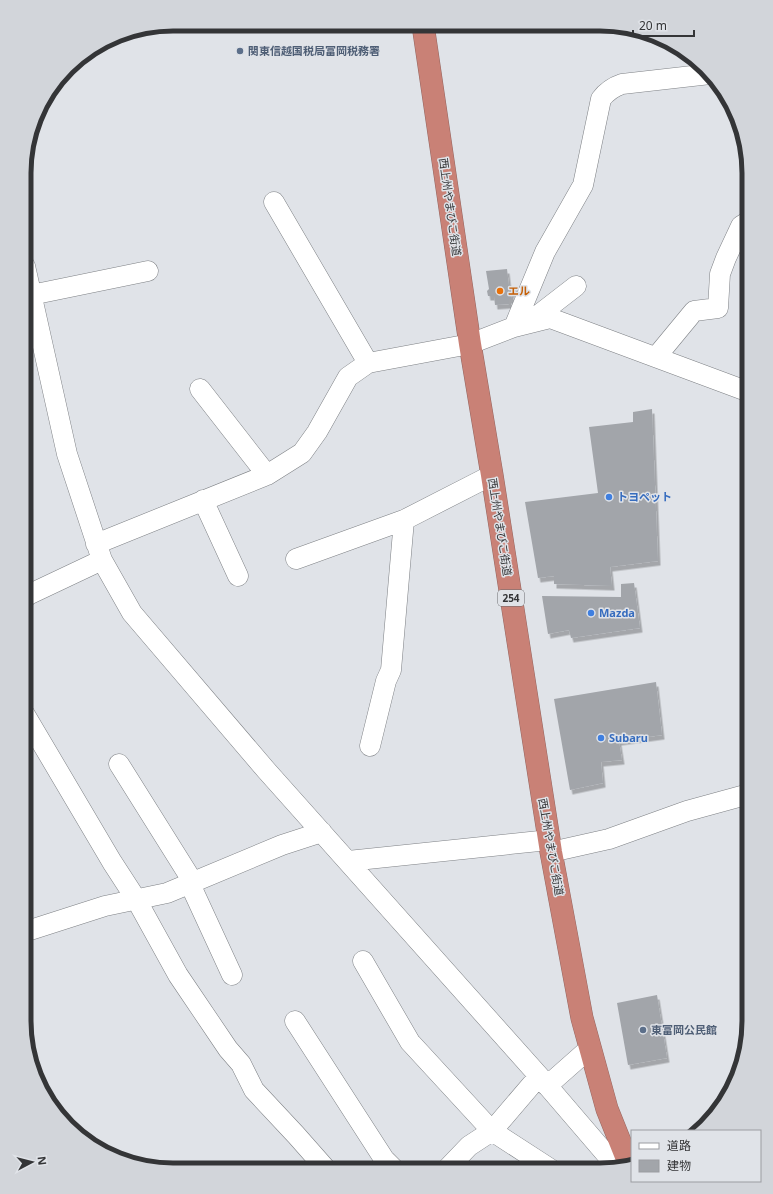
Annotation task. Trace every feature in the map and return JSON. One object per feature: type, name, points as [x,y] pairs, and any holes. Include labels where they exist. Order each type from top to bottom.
[{"type":"highway","name":"西上州やまびこ街道","points":[[424,31],[470,344],[550,846],[582,1018],[607,1109],[628,1160]]},
{"type":"street","points":[[521,325],[545,252],[583,185],[601,99],[614,87],[622,84],[702,75]]},
{"type":"street","points":[[274,202],[368,363]]},
{"type":"street","points":[[656,357],[694,311],[718,308],[718,284],[722,269],[742,225]]},
{"type":"street","points":[[148,271],[31,294],[67,454],[99,552],[132,613],[266,770],[543,1081],[613,1163]]},
{"type":"street","points":[[521,325],[576,286]]},
{"type":"street","points":[[31,594],[99,552],[203,500],[266,475],[302,453],[317,432],[348,377],[368,363],[470,344],[521,325],[550,318],[742,389]]},
{"type":"street","points":[[200,389],[266,475]]},
{"type":"street","points":[[296,559],[404,520],[492,475]]},
{"type":"street","points":[[203,500],[238,576]]},
{"type":"street","points":[[370,746],[386,681],[391,670],[404,520]]},
{"type":"street","points":[[31,725],[112,862],[136,899],[178,975],[228,1049],[241,1064],[254,1090],[321,1163]]},
{"type":"street","points":[[119,764],[191,883],[232,975]]},
{"type":"street","points":[[348,861],[550,846],[609,839],[687,811],[742,796]]},
{"type":"street","points":[[31,930],[105,906],[167,893],[282,845],[322,832]]},
{"type":"street","points":[[363,961],[410,1042],[492,1132],[541,1163]]},
{"type":"street","points":[[295,1021],[388,1163]]},
{"type":"street","points":[[453,1163],[469,1146],[492,1132],[543,1081],[590,1048]]},
{"type":"building","points":[[507,269],[509,286],[516,286],[516,292],[511,293],[512,299],[509,299],[509,304],[495,305],[494,296],[488,296],[487,291],[489,289],[486,271]]},
{"type":"building","name":"トヨペット","points":[[652,409],[658,561],[610,567],[612,586],[554,584],[554,576],[538,578],[525,502],[598,493],[589,427],[633,422],[633,412]]},
{"type":"building","name":"Mazda","points":[[634,583],[640,628],[571,638],[569,630],[548,634],[542,596],[621,597],[621,584]]},
{"type":"building","name":"Subaru","points":[[656,682],[662,735],[619,741],[622,760],[601,762],[603,783],[570,790],[554,699]]},
{"type":"building","name":"東富岡公民館","points":[[657,995],[667,1058],[628,1065],[617,1003]]},
{"type":"place","name":"関東信越国税局富岡税務署","points":[[240,51]]},
{"type":"place","name":"エル","points":[[500,291]]},
{"type":"place","name":"トヨペット","points":[[609,497]]},
{"type":"place","name":"Mazda","points":[[591,613]]},
{"type":"place","name":"Subaru","points":[[601,738]]},
{"type":"place","name":"東富岡公民館","points":[[643,1030]]}]
